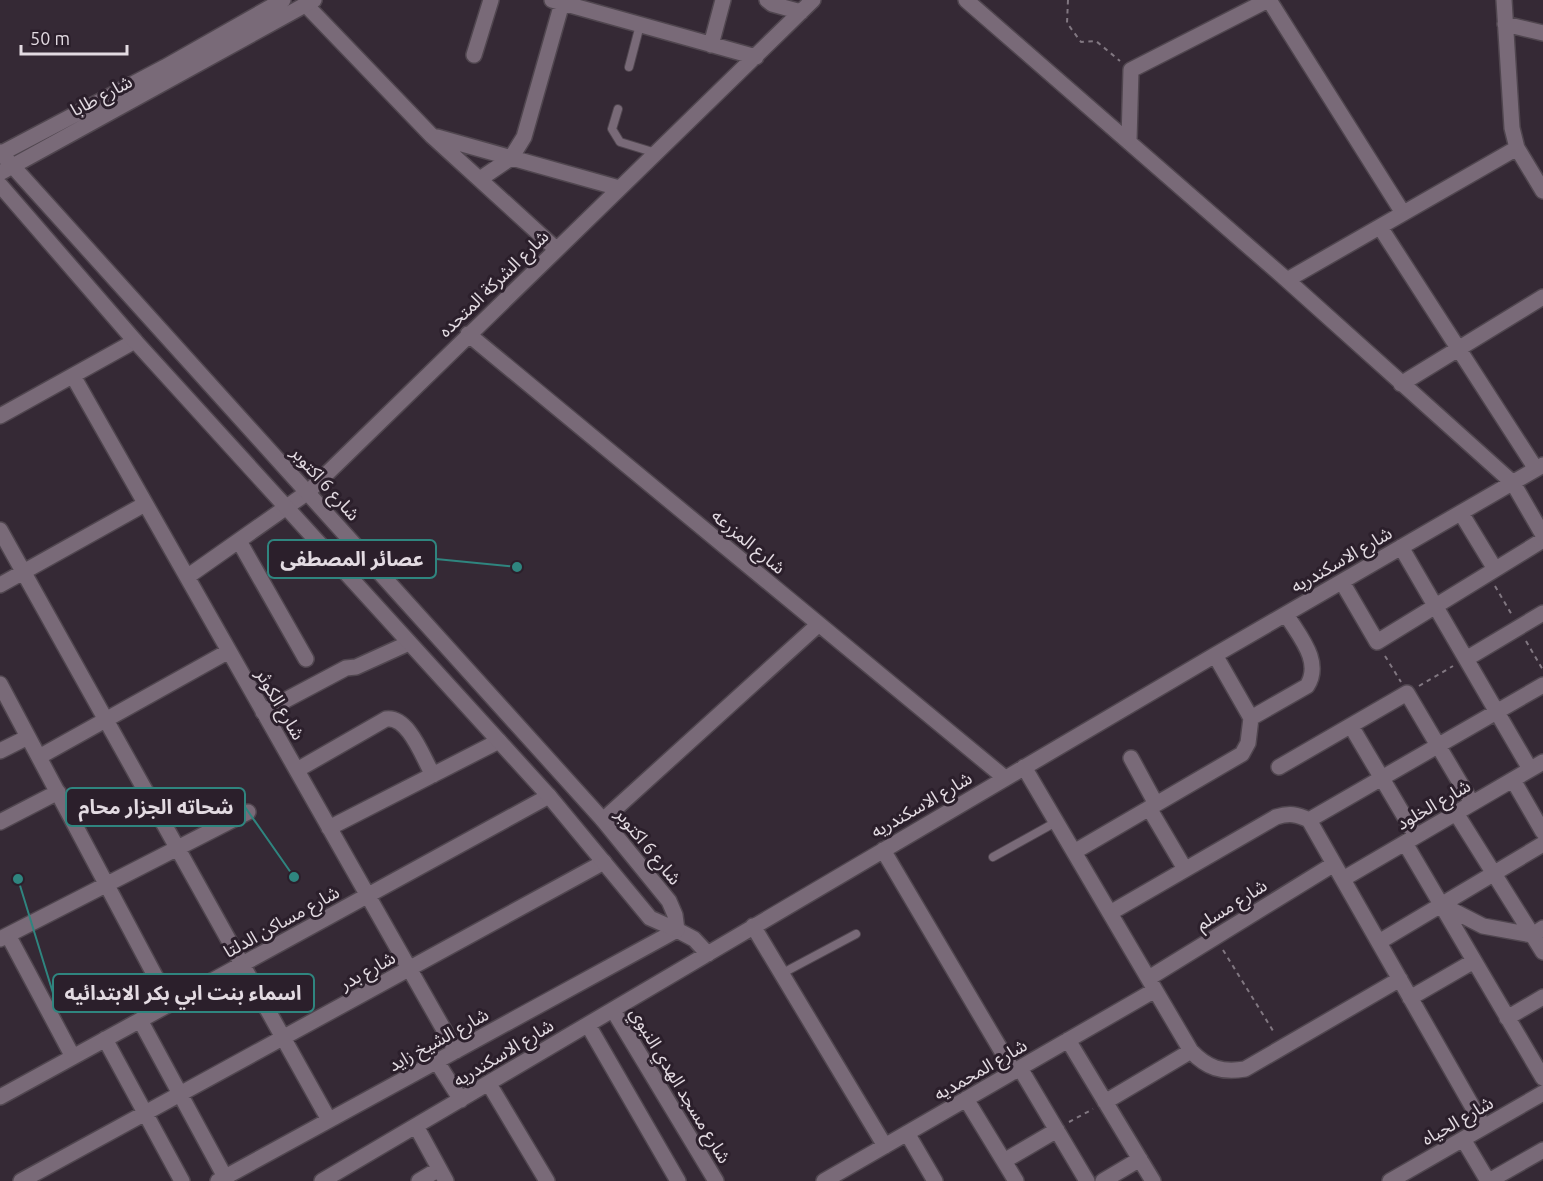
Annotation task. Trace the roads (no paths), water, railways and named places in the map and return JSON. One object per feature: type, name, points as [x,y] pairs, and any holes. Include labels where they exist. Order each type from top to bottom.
[{"type":"street","name":"شارع طابا","points":[[0,153],[283,0]]},
{"type":"street","points":[[474,54],[491,0]]},
{"type":"street","points":[[711,45],[723,0]]},
{"type":"street","points":[[767,0],[772,4],[801,12]]},
{"type":"street","name":"شارع الشركة المتحده","points":[[187,577],[308,492],[813,0]]},
{"type":"street","points":[[966,0],[1129,140],[1513,483],[1543,535]]},
{"type":"street","points":[[1129,140],[1131,70],[1268,0],[1403,213]]},
{"type":"street","points":[[1504,0],[1510,108],[1517,148],[1543,191]]},
{"type":"street","points":[[480,179],[511,158],[524,137],[557,1],[756,57]]},
{"type":"street","name":"شارع طابا","points":[[6,169],[310,2]]},
{"type":"street","points":[[310,2],[432,136],[556,249]]},
{"type":"street","points":[[1505,24],[1543,33]]},
{"type":"street","points":[[432,136],[619,188]]},
{"type":"street","points":[[1287,280],[1517,148]]},
{"type":"street","name":"شارع 6 اكتوبر","points":[[0,153],[6,169],[308,492],[603,820],[669,901],[675,915],[677,930]]},
{"type":"street","points":[[0,185],[135,341],[549,796],[650,918],[694,939],[708,954]]},
{"type":"street","points":[[1380,226],[1458,349],[1539,467]]},
{"type":"street","points":[[1401,384],[1543,297]]},
{"type":"street","name":"شارع المزرعه","points":[[468,334],[1005,778]]},
{"type":"street","points":[[0,416],[135,341]]},
{"type":"street","name":"شارع الكوثر","points":[[73,376],[456,1051]]},
{"type":"street","name":"شارع الاسكندريه","points":[[322,1181],[1005,778],[1539,467]]},
{"type":"street","points":[[0,585],[145,504]]},
{"type":"street","points":[[1461,513],[1495,569]]},
{"type":"street","points":[[0,530],[329,1120]]},
{"type":"street","points":[[1342,582],[1377,642],[1543,540]]},
{"type":"street","points":[[239,541],[306,659]]},
{"type":"street","points":[[1401,547],[1497,712],[1537,766]]},
{"type":"street","points":[[1251,718],[1307,686],[1313,677],[1312,659],[1286,614]]},
{"type":"street","points":[[1466,659],[1543,614]]},
{"type":"street","points":[[603,820],[819,624]]},
{"type":"street","points":[[263,712],[346,668],[356,667],[409,643]]},
{"type":"street","points":[[39,757],[229,651]]},
{"type":"street","points":[[1074,852],[1242,754],[1248,743],[1251,718],[1215,655]]},
{"type":"street","points":[[0,684],[170,1004]]},
{"type":"street","points":[[1308,820],[1543,685]]},
{"type":"street","points":[[1280,767],[1407,693],[1472,803]]},
{"type":"street","points":[[297,770],[393,718],[404,724],[433,775]]},
{"type":"street","points":[[1351,726],[1382,778],[1441,905],[1543,1078]]},
{"type":"street","points":[[0,751],[28,736]]},
{"type":"street","points":[[329,828],[500,741]]},
{"type":"street","points":[[1131,758],[1152,806],[1185,869]]},
{"type":"street","name":"شارع الخلود","points":[[1343,879],[1537,766]]},
{"type":"street","points":[[1024,767],[1191,1051],[1202,1062],[1215,1069],[1230,1072],[1245,1069],[1400,978]]},
{"type":"street","points":[[1513,780],[1543,832]]},
{"type":"street","points":[[0,822],[58,792]]},
{"type":"street","name":"شارع مساكن الدلتا","points":[[0,1097],[549,796]]},
{"type":"street","points":[[73,1057],[4,937],[248,812]]},
{"type":"street","points":[[1110,913],[1276,817],[1287,813],[1308,820],[1484,1127]]},
{"type":"street","points":[[1456,813],[1494,874],[1538,932],[1543,952]]},
{"type":"street","points":[[1379,942],[1543,844]]},
{"type":"street","points":[[883,850],[1087,1181]]},
{"type":"street","name":"شارع بدر","points":[[21,1181],[604,862]]},
{"type":"street","name":"شارع مسلم","points":[[1152,984],[1215,937],[1334,864]]},
{"type":"street","points":[[1441,905],[1483,926],[1538,932]]},
{"type":"street","points":[[753,926],[885,1146]]},
{"type":"street","name":"شارع الشيخ زايد","points":[[221,1179],[677,930]]},
{"type":"street","points":[[1410,998],[1474,961]]},
{"type":"street","name":"شارع المحمديه","points":[[824,1181],[1068,1040],[1152,984]]},
{"type":"street","points":[[1508,1018],[1543,997]]},
{"type":"street","name":"شارع مسجد الهدي النبوي","points":[[613,1010],[716,1181]]},
{"type":"street","points":[[140,1020],[180,1094],[221,1179]]},
{"type":"street","points":[[588,1025],[678,1181]]},
{"type":"street","points":[[105,1039],[182,1181]]},
{"type":"street","points":[[1068,1040],[1153,1181]]},
{"type":"street","points":[[1105,1102],[1191,1051]]},
{"type":"street","points":[[436,1062],[461,1100]]},
{"type":"street","points":[[489,1084],[546,1181]]},
{"type":"street","name":"شارع الحياه","points":[[1390,1181],[1543,1093]]},
{"type":"street","points":[[966,1099],[1016,1181]]},
{"type":"street","points":[[416,1126],[443,1175],[419,1181]]},
{"type":"street","points":[[1004,1161],[1057,1130]]},
{"type":"street","points":[[907,1133],[935,1181]]},
{"type":"street","points":[[1463,1139],[1485,1180],[1543,1150]]},
{"type":"street","points":[[1103,1181],[1140,1159]]},
{"type":"lane","points":[[629,67],[640,25]]},
{"type":"lane","points":[[618,109],[612,129],[615,136],[627,146],[656,153]]},
{"type":"lane","points":[[993,857],[1056,822]]},
{"type":"lane","points":[[781,974],[856,934]]},
{"type":"place","name":"عصائر المصطفى","points":[[517,567]]},
{"type":"place","name":"شحاته الجزار محام","points":[[294,877]]},
{"type":"place","name":"اسماء بنت ابي بكر الابتدائيه","points":[[18,879]]}]
